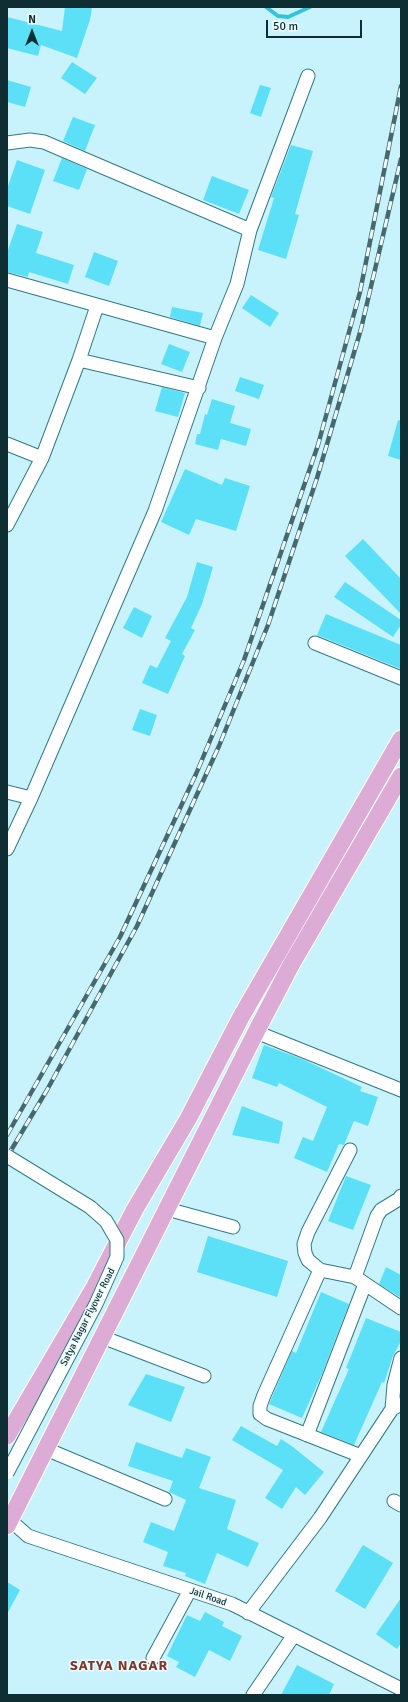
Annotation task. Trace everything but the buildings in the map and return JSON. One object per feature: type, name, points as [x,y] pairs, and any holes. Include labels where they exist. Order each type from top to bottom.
[{"type":"main road","points":[[7,1436],[96,1286],[136,1209],[188,1119],[245,1010],[401,739]]},
{"type":"main road","points":[[8,1523],[167,1209],[206,1128],[256,1032],[295,958],[401,776]]},
{"type":"main road","points":[[188,1119],[206,1128]]},
{"type":"main road","points":[[48,1366],[80,1382]]},
{"type":"street","points":[[7,849],[31,798],[155,511],[199,388],[215,338],[237,284],[250,230],[308,76]]},
{"type":"street","points":[[7,143],[30,140],[44,142],[250,230]]},
{"type":"street","points":[[7,280],[215,338]]},
{"type":"street","points":[[7,525],[42,458],[79,360],[97,306]]},
{"type":"street","points":[[79,360],[199,388]]},
{"type":"street","points":[[7,444],[42,458]]},
{"type":"street","points":[[315,643],[401,678]]},
{"type":"street","points":[[7,792],[31,798]]},
{"type":"street","points":[[256,1032],[401,1090]]},
{"type":"street","points":[[350,1150],[308,1232],[304,1244],[305,1253],[308,1260],[320,1270],[360,1280],[401,1308]]},
{"type":"street","name":"Satya Nagar Flyover Road","points":[[7,1156],[90,1207],[106,1221],[117,1240],[118,1257],[96,1304],[7,1473]]},
{"type":"street","points":[[307,1435],[360,1280],[376,1216],[386,1206],[400,1198]]},
{"type":"street","points":[[167,1209],[233,1227]]},
{"type":"street","points":[[320,1270],[260,1406],[260,1414],[267,1419],[361,1456]]},
{"type":"street","points":[[102,1337],[204,1376]]},
{"type":"street","points":[[248,1612],[320,1518],[361,1456],[397,1406],[394,1386],[401,1358]]},
{"type":"street","points":[[46,1449],[165,1499]]},
{"type":"street","name":"Jail Road","points":[[8,1523],[28,1536],[232,1604],[401,1690]]},
{"type":"street","points":[[153,1658],[190,1590]]},
{"type":"street","points":[[253,1695],[294,1635]]},
{"type":"waterway","points":[[266,7],[278,16],[288,17],[310,7]]},
{"type":"railway","points":[[7,1135],[120,937],[196,774],[244,660],[318,445],[360,292],[401,86]]},
{"type":"railway","points":[[7,1157],[47,1090],[137,926],[219,746],[268,625],[317,478],[361,329],[401,159]]},
{"type":"district","name":"SATYA NAGAR","points":[[119,1666]]}]
